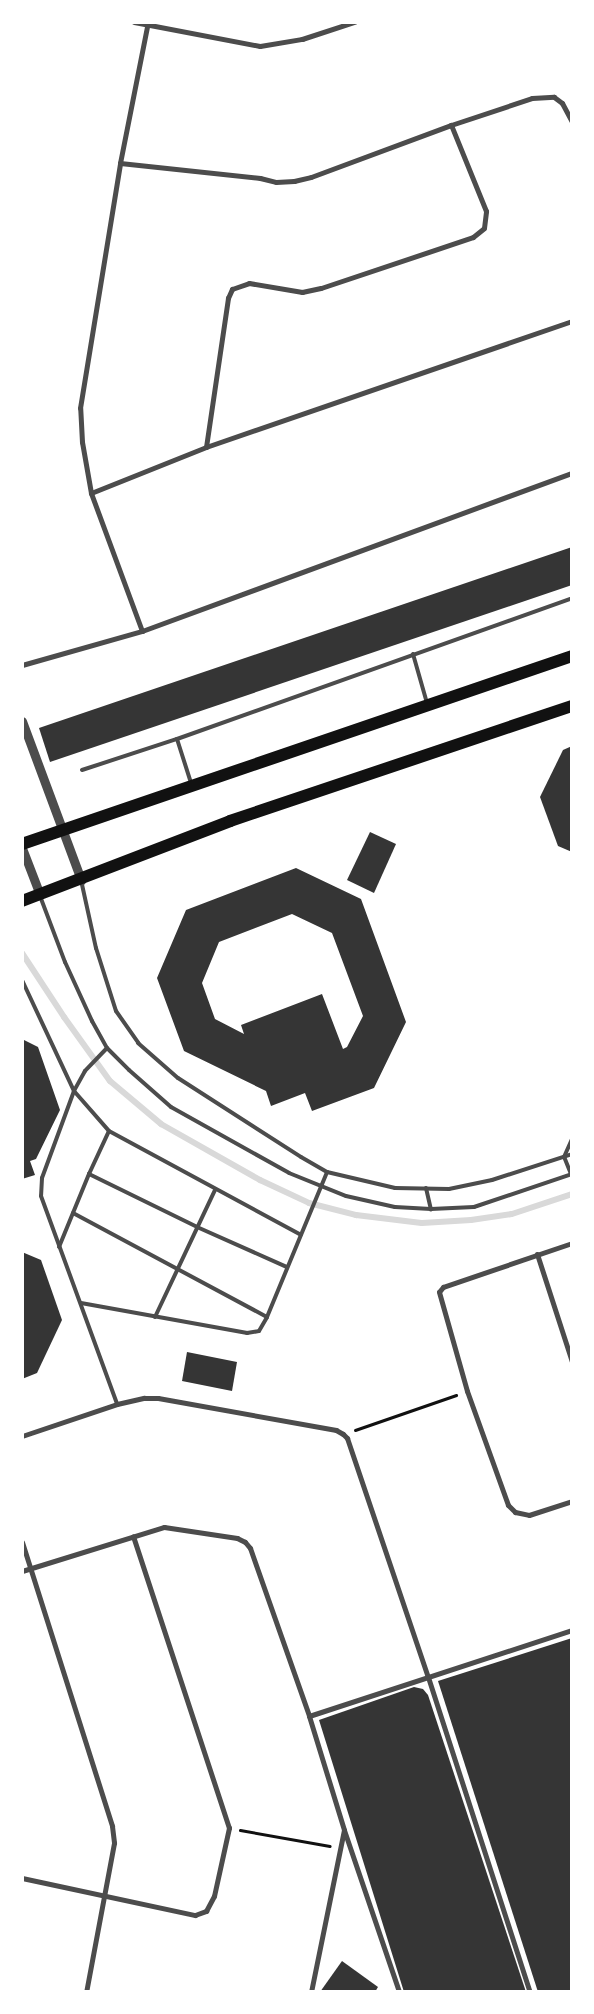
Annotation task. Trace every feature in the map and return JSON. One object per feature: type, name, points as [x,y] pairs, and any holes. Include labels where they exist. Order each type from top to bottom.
[{"type":"main road","points":[[22,844],[572,656]]},
{"type":"main road","points":[[22,902],[230,821],[572,706]]},
{"type":"street","points":[[134,22],[260,46],[302,40],[354,22]]},
{"type":"street","points":[[142,631],[91,493],[82,442],[80,408],[120,163],[148,24]]},
{"type":"street","points":[[120,163],[276,182],[311,177],[451,124],[543,97],[554,98],[562,103],[572,122]]},
{"type":"street","points":[[206,447],[228,298],[232,289],[249,283],[302,292],[321,288],[473,237],[484,228],[486,211],[451,124]]},
{"type":"street","points":[[91,493],[206,447],[572,321]]},
{"type":"street","points":[[22,665],[142,631],[572,473]]},
{"type":"street","points":[[22,721],[81,880]]},
{"type":"street","points":[[22,848],[40,896]]},
{"type":"street","points":[[572,1243],[443,1287],[439,1292],[467,1391],[508,1505],[515,1512],[529,1515],[572,1501]]},
{"type":"street","points":[[537,1254],[572,1362]]},
{"type":"street","points":[[22,1436],[117,1404],[135,1399],[158,1398],[336,1430],[347,1438],[428,1677],[530,1992]]},
{"type":"street","points":[[22,1571],[158,1528],[173,1526],[237,1538],[245,1542],[250,1548],[309,1716],[344,1830],[399,1992]]},
{"type":"street","points":[[22,1878],[195,1915],[201,1914],[211,1905],[214,1896],[229,1828],[133,1536]]},
{"type":"street","points":[[22,1542],[32,1568],[112,1826],[114,1843],[86,1992]]},
{"type":"street","points":[[309,1716],[572,1630]]},
{"type":"street","points":[[311,1992],[344,1830]]},
{"type":"lane","points":[[82,770],[178,739],[572,598]]},
{"type":"lane","points":[[413,654],[428,706]]},
{"type":"lane","points":[[178,739],[192,787]]},
{"type":"lane","points":[[81,880],[96,948],[116,1011],[138,1043],[178,1078],[300,1157],[328,1172],[395,1188],[450,1189],[472,1185],[572,1154]]},
{"type":"lane","points":[[40,896],[69,970],[107,1048],[128,1070],[171,1107],[289,1173],[346,1196],[395,1207],[431,1209],[474,1206],[571,1174],[564,1157],[572,1139]]},
{"type":"lane","points":[[22,980],[74,1091],[109,1131],[301,1235]]},
{"type":"lane","points":[[107,1048],[85,1071],[74,1091],[42,1178],[41,1196],[117,1404]]},
{"type":"lane","points":[[60,1247],[88,1174],[109,1131]]},
{"type":"lane","points":[[81,1303],[247,1333],[259,1331],[267,1317],[328,1172]]},
{"type":"lane","points":[[88,1174],[197,1227],[287,1267]]},
{"type":"lane","points":[[426,1188],[431,1209]]},
{"type":"lane","points":[[155,1317],[215,1190]]},
{"type":"lane","points":[[73,1213],[267,1317]]},
{"type":"path","points":[[343,1434],[467,1391]]},
{"type":"path","points":[[229,1828],[341,1848]]},
{"type":"building","points":[[572,547],[572,585],[50,762],[39,728]]},
{"type":"building","points":[[572,746],[572,852],[558,846],[540,797],[563,750]]},
{"type":"building","points":[[370,832],[396,844],[374,893],[347,880]]},
{"type":"building","points":[[296,868],[361,899],[406,1022],[374,1088],[312,1111],[305,1093],[271,1106],[266,1091],[184,1051],[157,978],[186,910]],"holes":[[[292,914],[332,933],[363,1016],[347,1047],[343,1049],[322,994],[241,1025],[244,1034],[215,1019],[202,983],[219,942]]]},
{"type":"building","points":[[22,1039],[38,1047],[60,1110],[36,1159],[30,1161],[35,1175],[22,1179]]},
{"type":"building","points":[[22,1252],[41,1260],[62,1320],[37,1373],[22,1379]]},
{"type":"building","points":[[187,1352],[237,1362],[232,1391],[182,1381]]},
{"type":"building","points":[[572,1638],[572,1992],[538,1992],[438,1681]]},
{"type":"building","points":[[414,1687],[423,1689],[428,1695],[526,1992],[404,1992],[319,1720]]},
{"type":"building","points":[[342,1961],[378,1987],[375,1992],[320,1992]]},
{"type":"waterway","points":[[22,953],[64,1017],[110,1081],[161,1124],[260,1180],[309,1203],[356,1215],[422,1223],[471,1220],[512,1214],[572,1194]]}]
